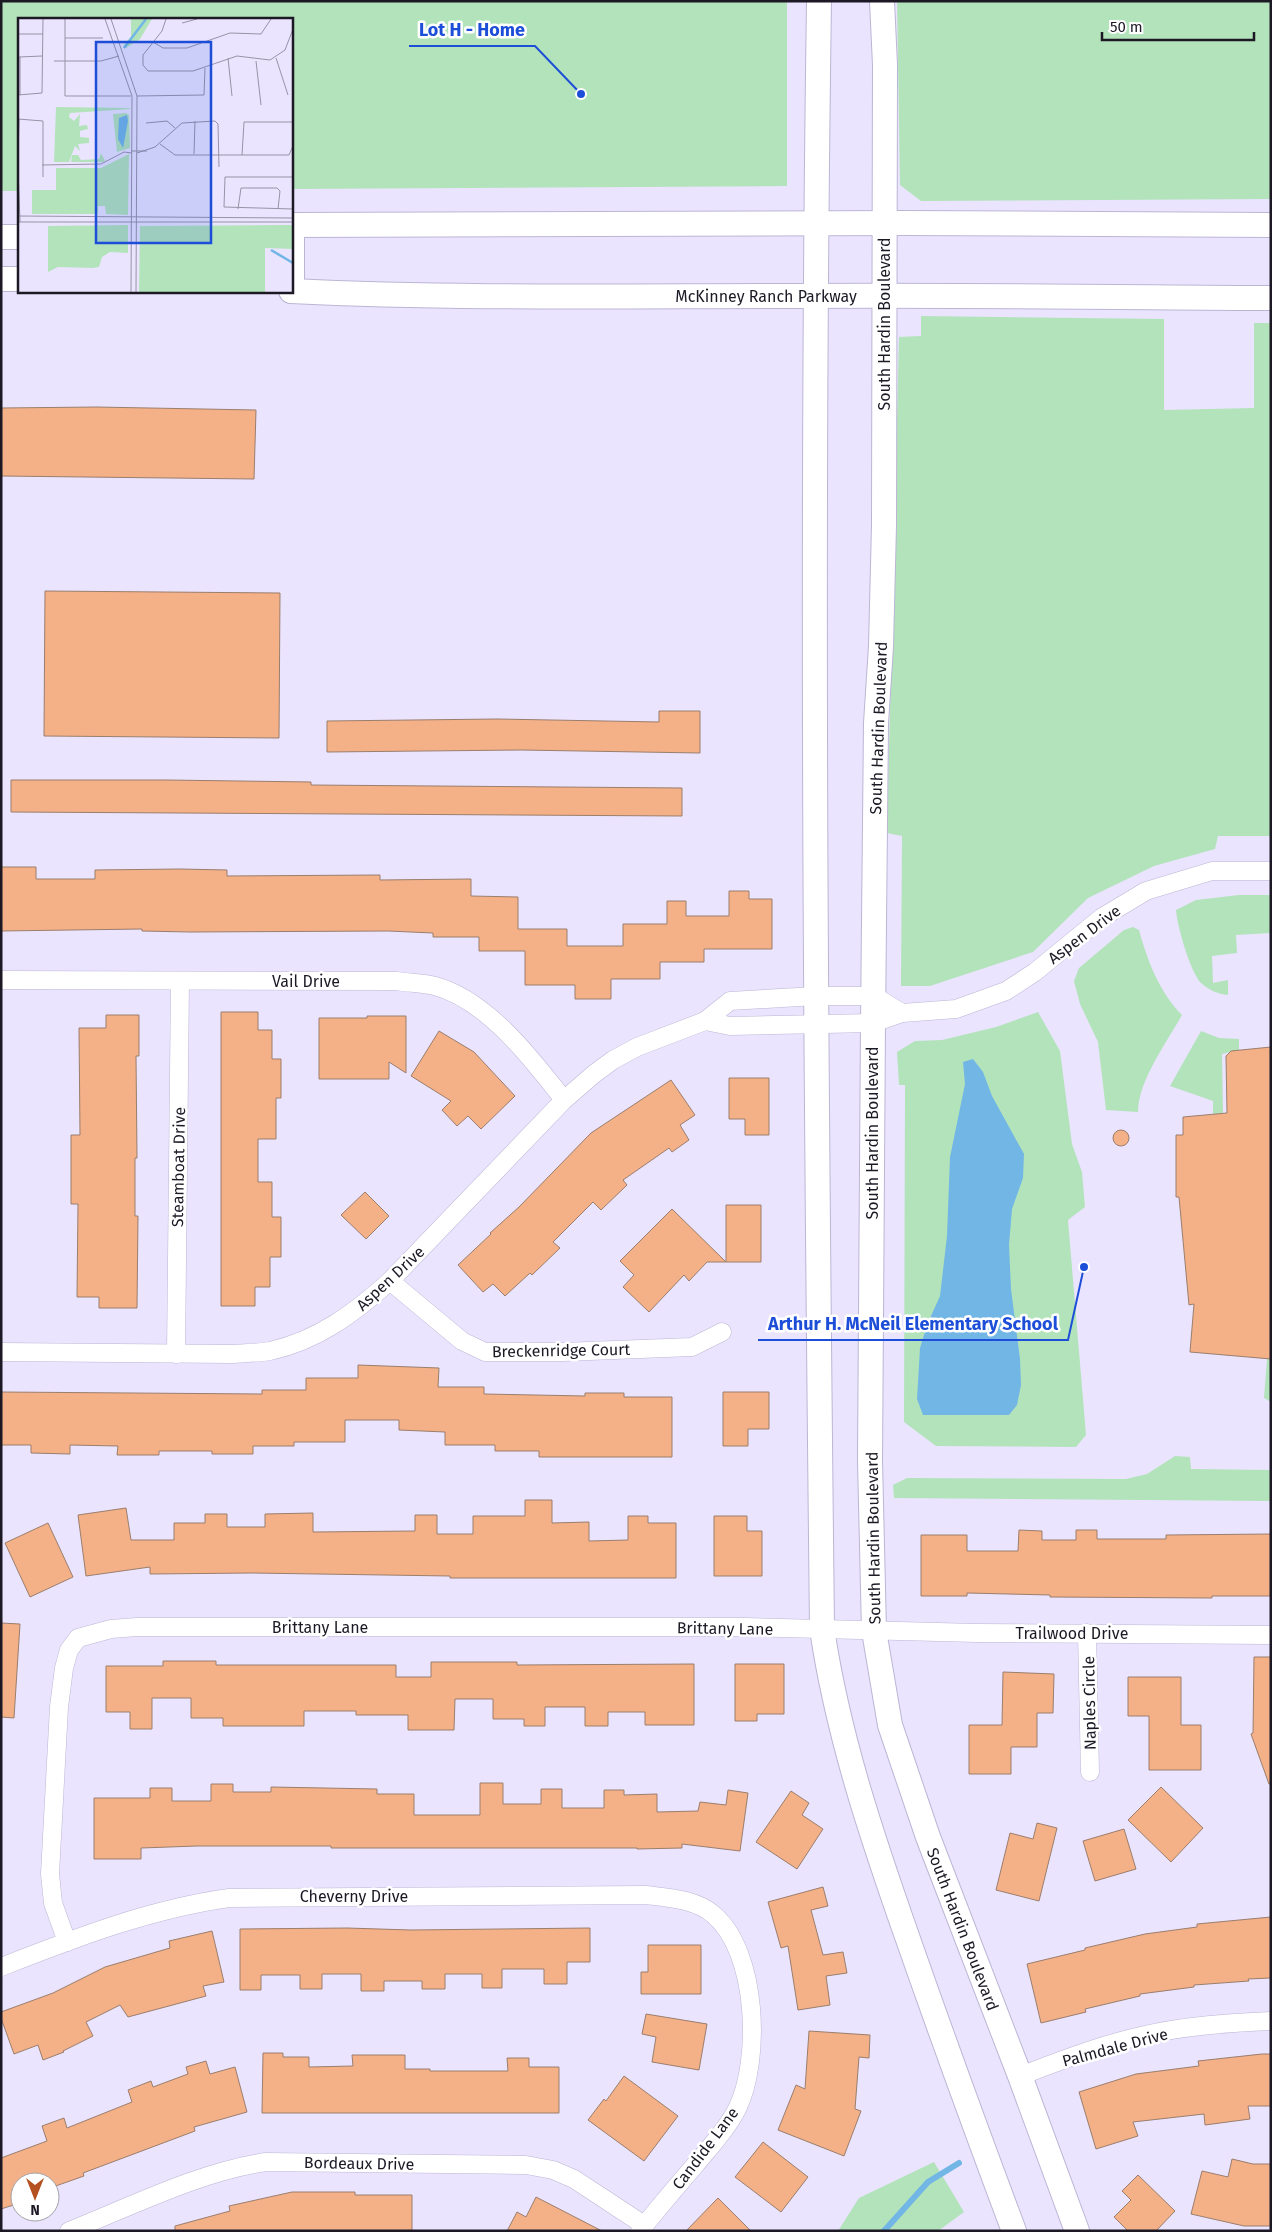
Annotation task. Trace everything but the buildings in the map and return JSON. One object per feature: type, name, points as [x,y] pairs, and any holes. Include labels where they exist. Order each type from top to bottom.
[{"type":"main road","points":[[819,1],[815,296],[815,1024],[822,1629],[838,1719],[876,1849],[963,2096],[1014,2231]]},
{"type":"main road","name":"South Hardin Boulevard","points":[[882,1],[885,65],[883,223],[884,525],[881,646],[876,723],[870,1461],[874,1631],[890,1725],[928,1837],[1020,2076],[1077,2231]]},
{"type":"main road","points":[[292,291],[292,225],[883,223],[1271,225]]},
{"type":"main road","points":[[1,238],[18,238]]},
{"type":"main road","points":[[1,279],[18,279]]},
{"type":"main road","name":"McKinney Ranch Parkway","points":[[292,291],[429,296],[1271,298]]},
{"type":"street","name":"Aspen Drive","points":[[705,1021],[730,1026],[873,1023],[902,1013],[956,1009],[1006,991],[1035,972],[1101,918],[1146,891],[1212,871],[1271,871]]},
{"type":"street","name":"Vail Drive","points":[[1,980],[397,981],[434,986],[459,995],[493,1021],[523,1049],[564,1100]]},
{"type":"street","name":"Steamboat Drive","points":[[176,1354],[180,981]]},
{"type":"street","name":"Aspen Drive","points":[[1,1352],[232,1354],[269,1351],[304,1340],[344,1318],[390,1281],[564,1100],[594,1074],[637,1046],[705,1021],[730,1001],[816,996],[874,996]]},
{"type":"street","points":[[874,996],[902,1013]]},
{"type":"street","name":"Breckenridge Court","points":[[390,1281],[462,1341],[485,1352],[520,1353],[692,1347],[722,1332]]},
{"type":"street","name":"Brittany Lane","points":[[66,1942],[53,1903],[50,1874],[59,1707],[64,1668],[69,1650],[78,1638],[111,1629],[136,1627],[746,1627],[874,1631]]},
{"type":"street","name":"Trailwood Drive","points":[[874,1631],[1271,1635]]},
{"type":"street","name":"Naples Circle","points":[[1087,1633],[1090,1772]]},
{"type":"street","name":"Cheverny Drive","points":[[1,1967],[66,1942],[170,1908],[229,1898],[264,1896],[646,1895],[679,1900],[699,1906],[714,1915]]},
{"type":"street","name":"Candide Lane","points":[[642,2228],[712,2145],[736,2110],[747,2086],[752,2047],[750,1999],[746,1973],[726,1929],[714,1915]]},
{"type":"street","name":"Palmdale Drive","points":[[1020,2076],[1140,2036],[1219,2024],[1271,2021]]},
{"type":"street","name":"Bordeaux Drive","points":[[69,2231],[208,2176],[241,2166],[266,2162],[526,2165],[553,2170],[574,2179],[642,2228]]},
{"type":"green space","points":[[1,1],[787,1],[787,186],[292,189],[292,18],[18,18],[18,191],[1,191]]},
{"type":"green space","points":[[897,1],[1271,1],[1271,199],[921,201],[900,185]]},
{"type":"green space","points":[[921,316],[1164,319],[1164,410],[1254,408],[1254,323],[1271,323],[1271,836],[1218,836],[1215,849],[1154,866],[1088,898],[1033,952],[930,986],[901,986],[902,836],[887,833],[899,337],[921,336]]},
{"type":"green space","points":[[1239,895],[1271,895],[1271,933],[1236,935],[1237,953],[1212,956],[1213,983],[1228,980],[1228,995],[1217,993],[1203,985],[1196,976],[1185,948],[1176,910],[1196,900]]},
{"type":"green space","points":[[1133,927],[1139,930],[1155,976],[1167,997],[1182,1015],[1161,1049],[1148,1075],[1139,1100],[1138,1112],[1106,1110],[1098,1042],[1080,1004],[1074,981],[1079,968],[1124,930]]},
{"type":"green space","points":[[1038,1012],[1060,1051],[1072,1144],[1082,1172],[1085,1207],[1068,1220],[1086,1435],[1076,1447],[936,1446],[904,1422],[905,1085],[899,1085],[897,1052],[915,1041],[942,1040],[996,1027]]},
{"type":"green space","points":[[1201,1031],[1219,1038],[1239,1039],[1239,1050],[1222,1054],[1223,1113],[1213,1114],[1213,1101],[1170,1086]]},
{"type":"green space","points":[[1267,1359],[1271,1359],[1271,1402],[1264,1398]]},
{"type":"green space","points":[[1175,1456],[1190,1457],[1191,1469],[1271,1470],[1271,1501],[894,1498],[893,1485],[907,1478],[1126,1479],[1147,1474]]},
{"type":"green space","points":[[934,2162],[964,2212],[938,2231],[838,2231],[859,2198]]},
{"type":"water","points":[[973,1059],[983,1072],[992,1096],[1024,1154],[1023,1178],[1012,1209],[1009,1245],[1011,1289],[1020,1359],[1021,1385],[1017,1405],[1009,1415],[923,1415],[917,1399],[920,1348],[927,1325],[940,1296],[947,1236],[950,1157],[965,1084],[963,1062]]},
{"type":"waterway","points":[[884,2231],[928,2182],[959,2163]]},
{"type":"place","name":"Lot H - Home","points":[[581,94]]},
{"type":"place","name":"Arthur H. McNeil Elementary School","points":[[1084,1267]]}]
